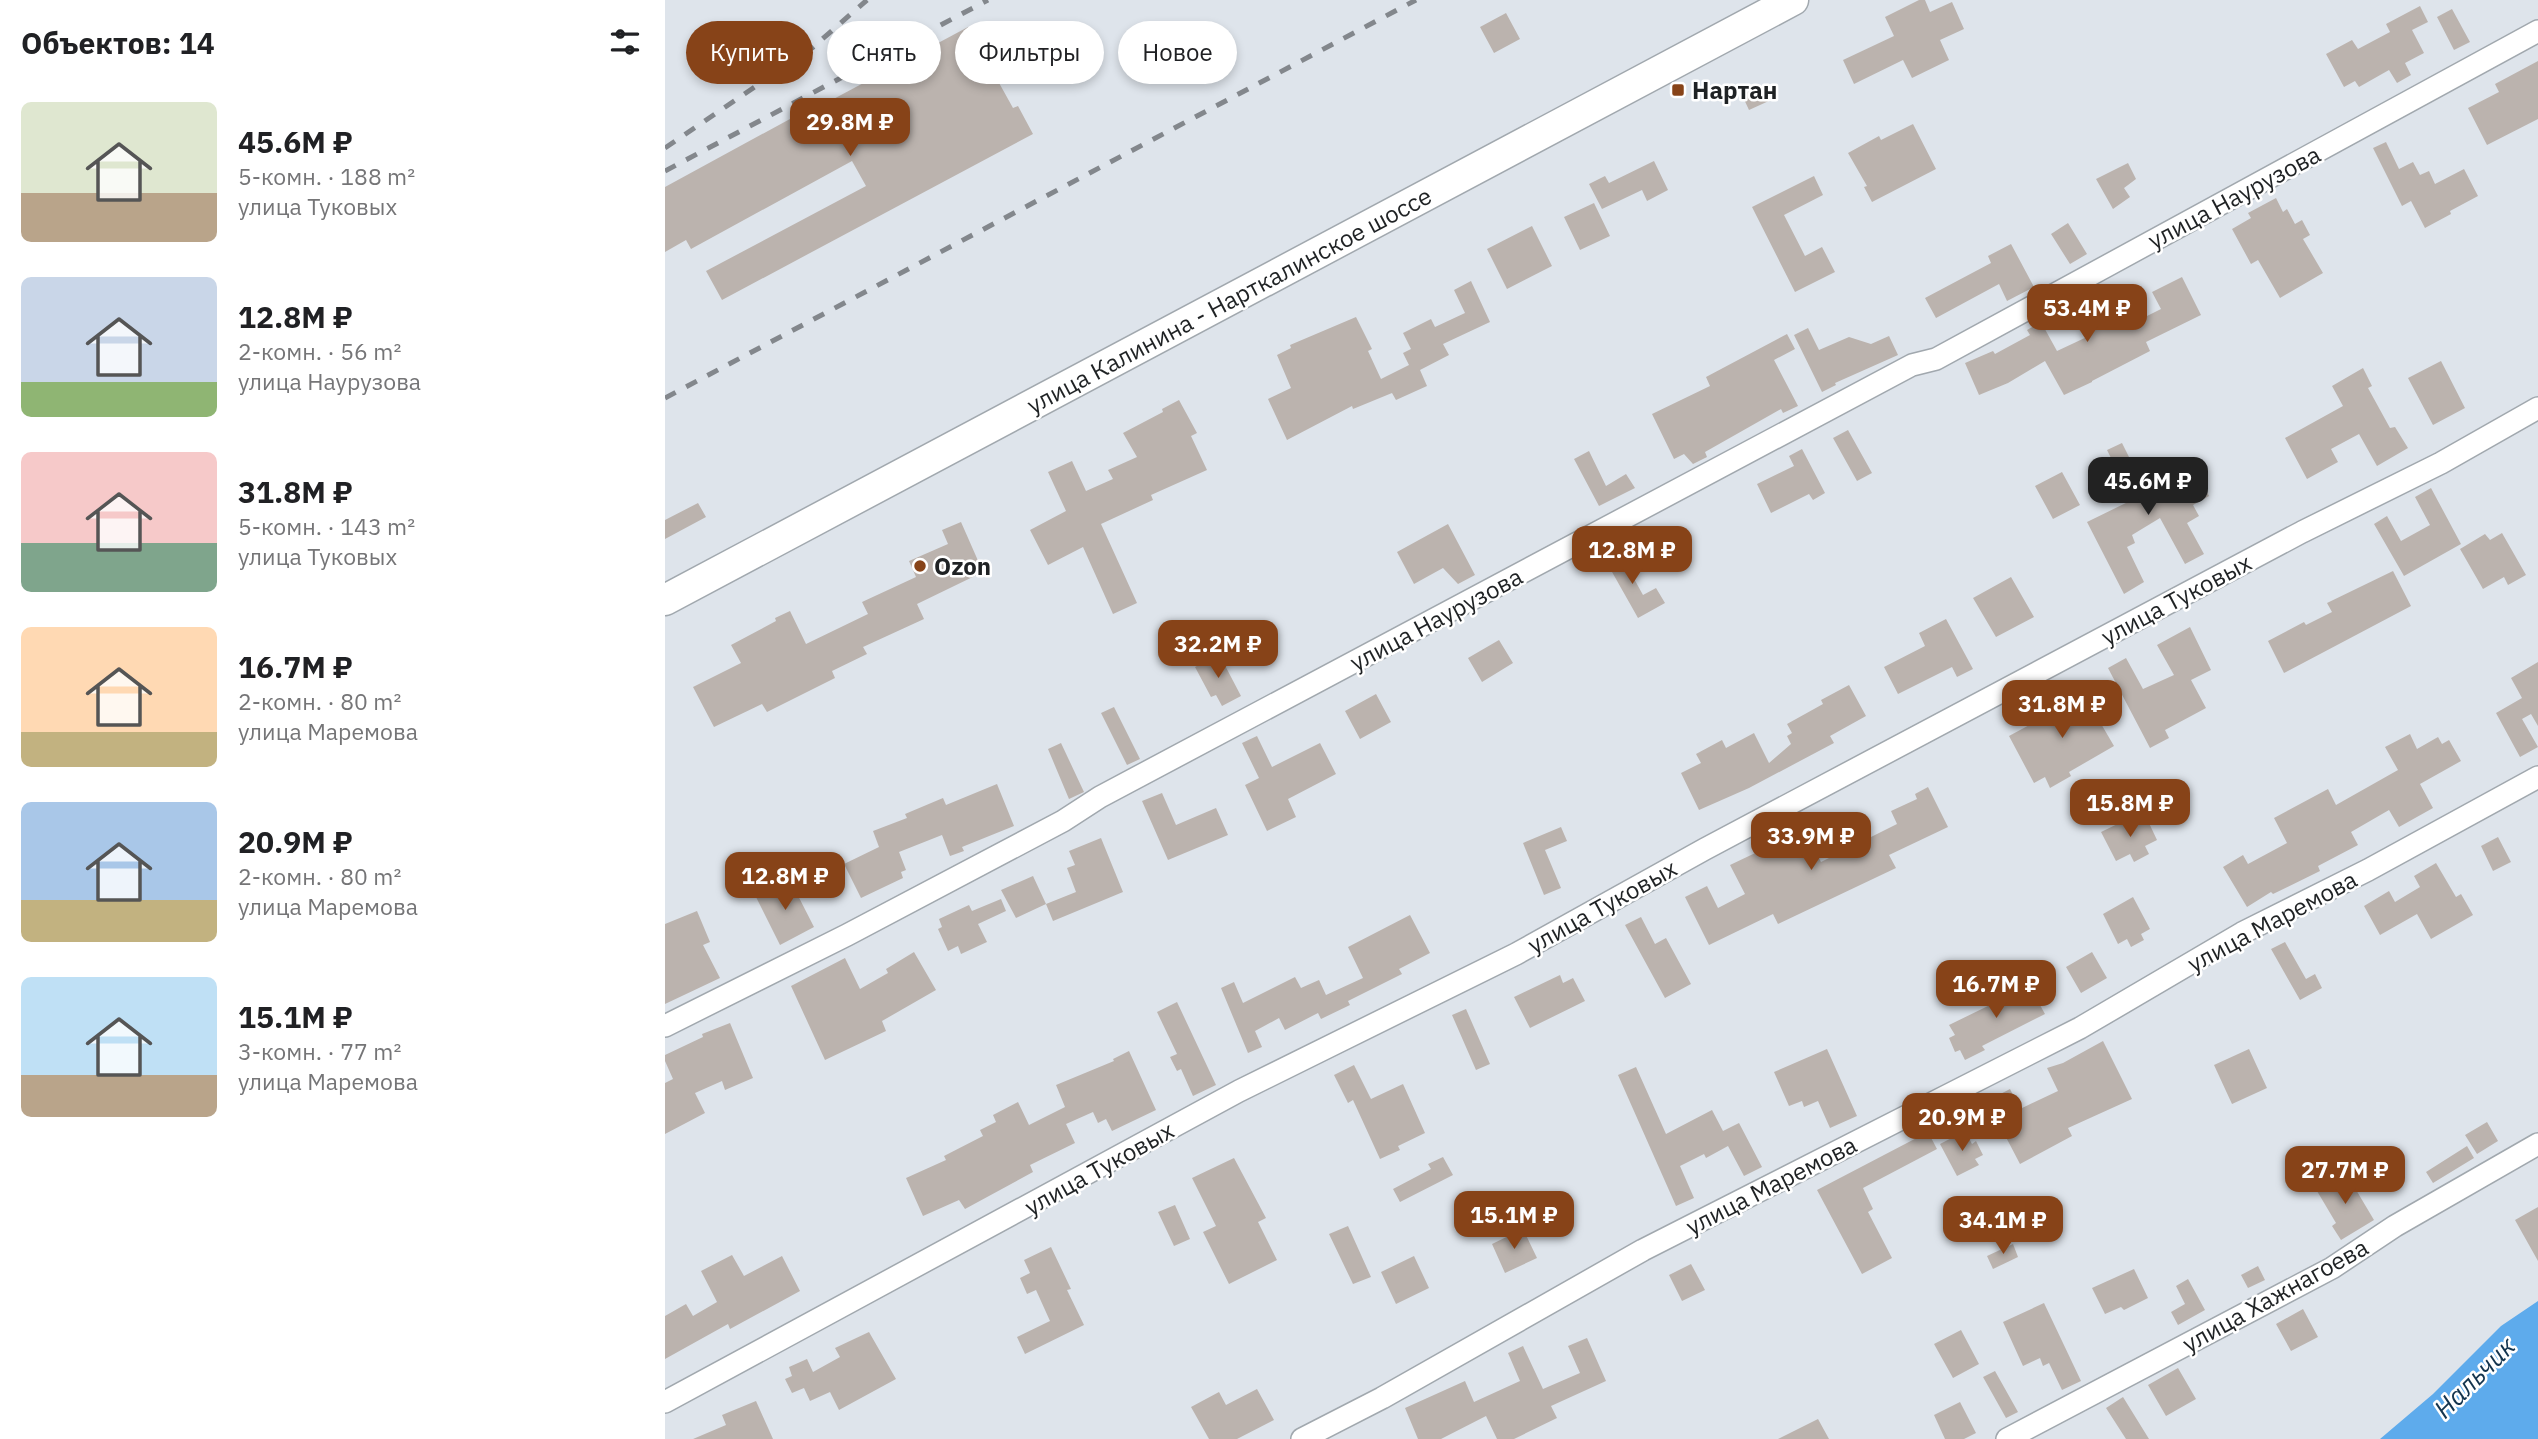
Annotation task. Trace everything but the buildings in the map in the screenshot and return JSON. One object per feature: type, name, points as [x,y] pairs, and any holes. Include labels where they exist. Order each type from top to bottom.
[{"type":"main road","name":"улица Калинина - Нарткалинское шоссе","points":[[665,600],[1793,0]]},
{"type":"street","name":"улица Наурузова","points":[[665,1026],[847,935],[1063,821],[1100,797],[1912,365],[1935,359],[2538,31]]},
{"type":"street","name":"улица Туковых","points":[[665,1402],[1239,1091],[1516,954],[1705,849],[2302,532],[2441,463],[2538,408]]},
{"type":"street","name":"улица Маремова","points":[[1302,1439],[1382,1398],[1643,1250],[2080,1028],[2242,933],[2380,863],[2538,777]]},
{"type":"street","name":"улица Хажнагоева","points":[[2007,1439],[2332,1268],[2395,1226],[2538,1144]]},
{"type":"water","name":"Нальчик","points":[[2538,1301],[2538,1439],[2380,1439],[2433,1394],[2501,1326]]},
{"type":"railway","points":[[665,148],[812,48],[867,0]]},
{"type":"railway","points":[[665,171],[988,0]]},
{"type":"railway","points":[[665,398],[1416,0]]},
{"type":"place","name":"Нартан","points":[[1678,90]]},
{"type":"place","name":"Ozon","points":[[920,566]]}]
